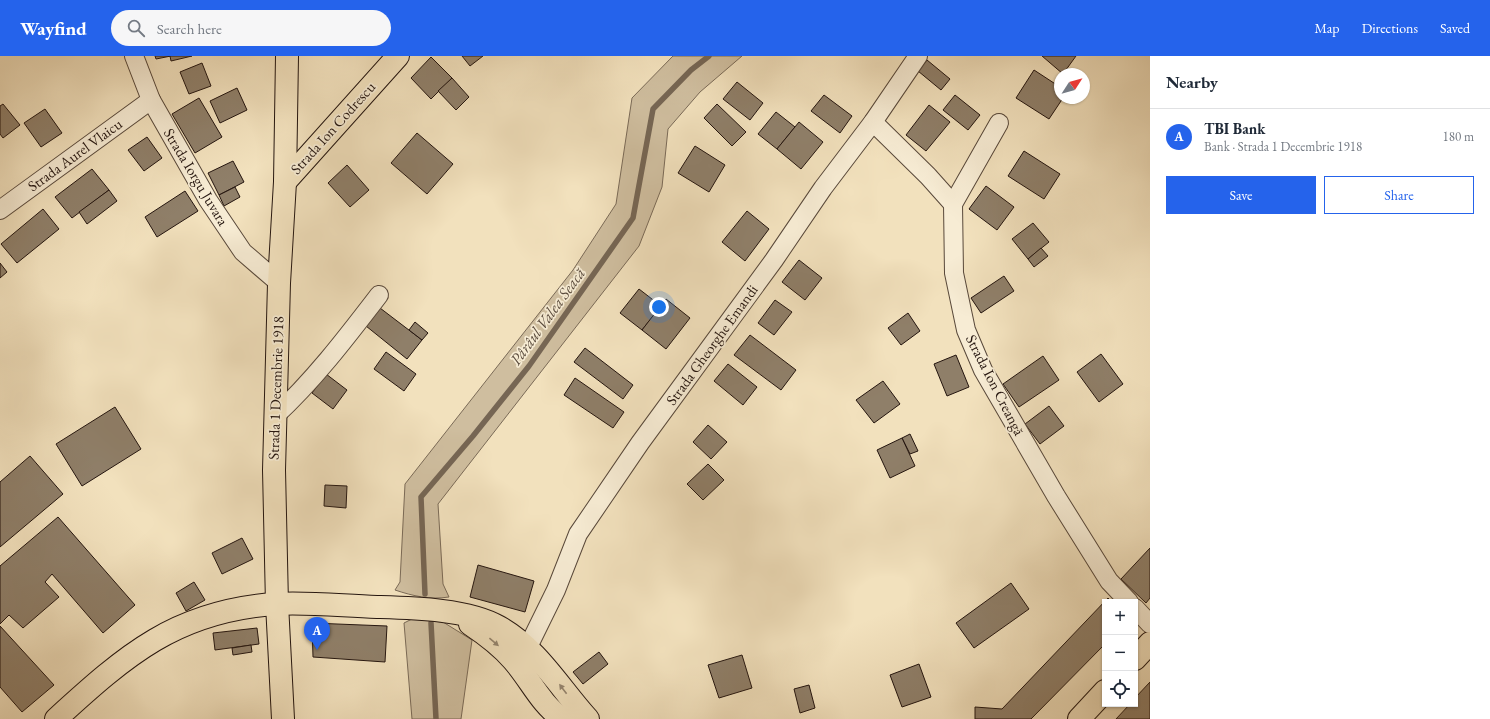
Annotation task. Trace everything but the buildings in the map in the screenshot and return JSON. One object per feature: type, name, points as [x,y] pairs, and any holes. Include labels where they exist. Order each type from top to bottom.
[{"type":"main road","name":"Strada 1 Decembrie 1918","points":[[283,719],[277,604],[274,417],[279,283],[285,182],[287,56]]},
{"type":"main road","name":"Strada Ion Codrescu","points":[[285,182],[398,56]]},
{"type":"main road","points":[[56,719],[116,667],[164,633],[217,613],[239,608],[277,604],[399,608],[450,613],[486,620],[506,631],[528,647],[588,719]]},
{"type":"main road","points":[[450,613],[485,634],[513,659],[547,705],[563,719]]},
{"type":"main road","points":[[1138,656],[1150,643]]},
{"type":"main road","points":[[1079,719],[1102,694]]},
{"type":"street","name":"Strada Iorgu Juvara","points":[[134,56],[151,100],[208,200],[242,252],[279,283]]},
{"type":"street","name":"Strada Gheorghe Emandi","points":[[528,647],[556,590],[578,534],[640,443],[774,260],[823,188],[873,122],[911,59]]},
{"type":"street","name":"Strada Aurel Vlaicu","points":[[0,210],[151,100]]},
{"type":"street","points":[[873,122],[928,176],[953,204],[999,123]]},
{"type":"street","name":"Strada Ion Creangă","points":[[953,204],[954,273],[966,330],[1009,415],[1084,544],[1109,581],[1126,599]]},
{"type":"street","points":[[274,417],[302,391],[323,367],[379,295]]},
{"type":"street","points":[[1138,611],[1150,624]]},
{"type":"shaded area","points":[[673,56],[742,56],[700,92],[668,129],[662,187],[639,246],[438,504],[443,584],[449,597],[422,597],[395,590],[400,582],[405,484],[573,270],[616,204],[632,98]]},
{"type":"shaded area","points":[[412,619],[443,622],[472,640],[461,719],[412,719],[404,623]]},
{"type":"waterway","name":"Pârâul Valea Seacă","points":[[425,594],[421,497],[473,436],[529,366],[633,218],[653,109],[691,70],[709,56]]},
{"type":"waterway","name":"Pârâul Valea Seacă","points":[[431,623],[436,719]]},
{"type":"place","name":"TBI Bank","points":[[317,650]]}]
